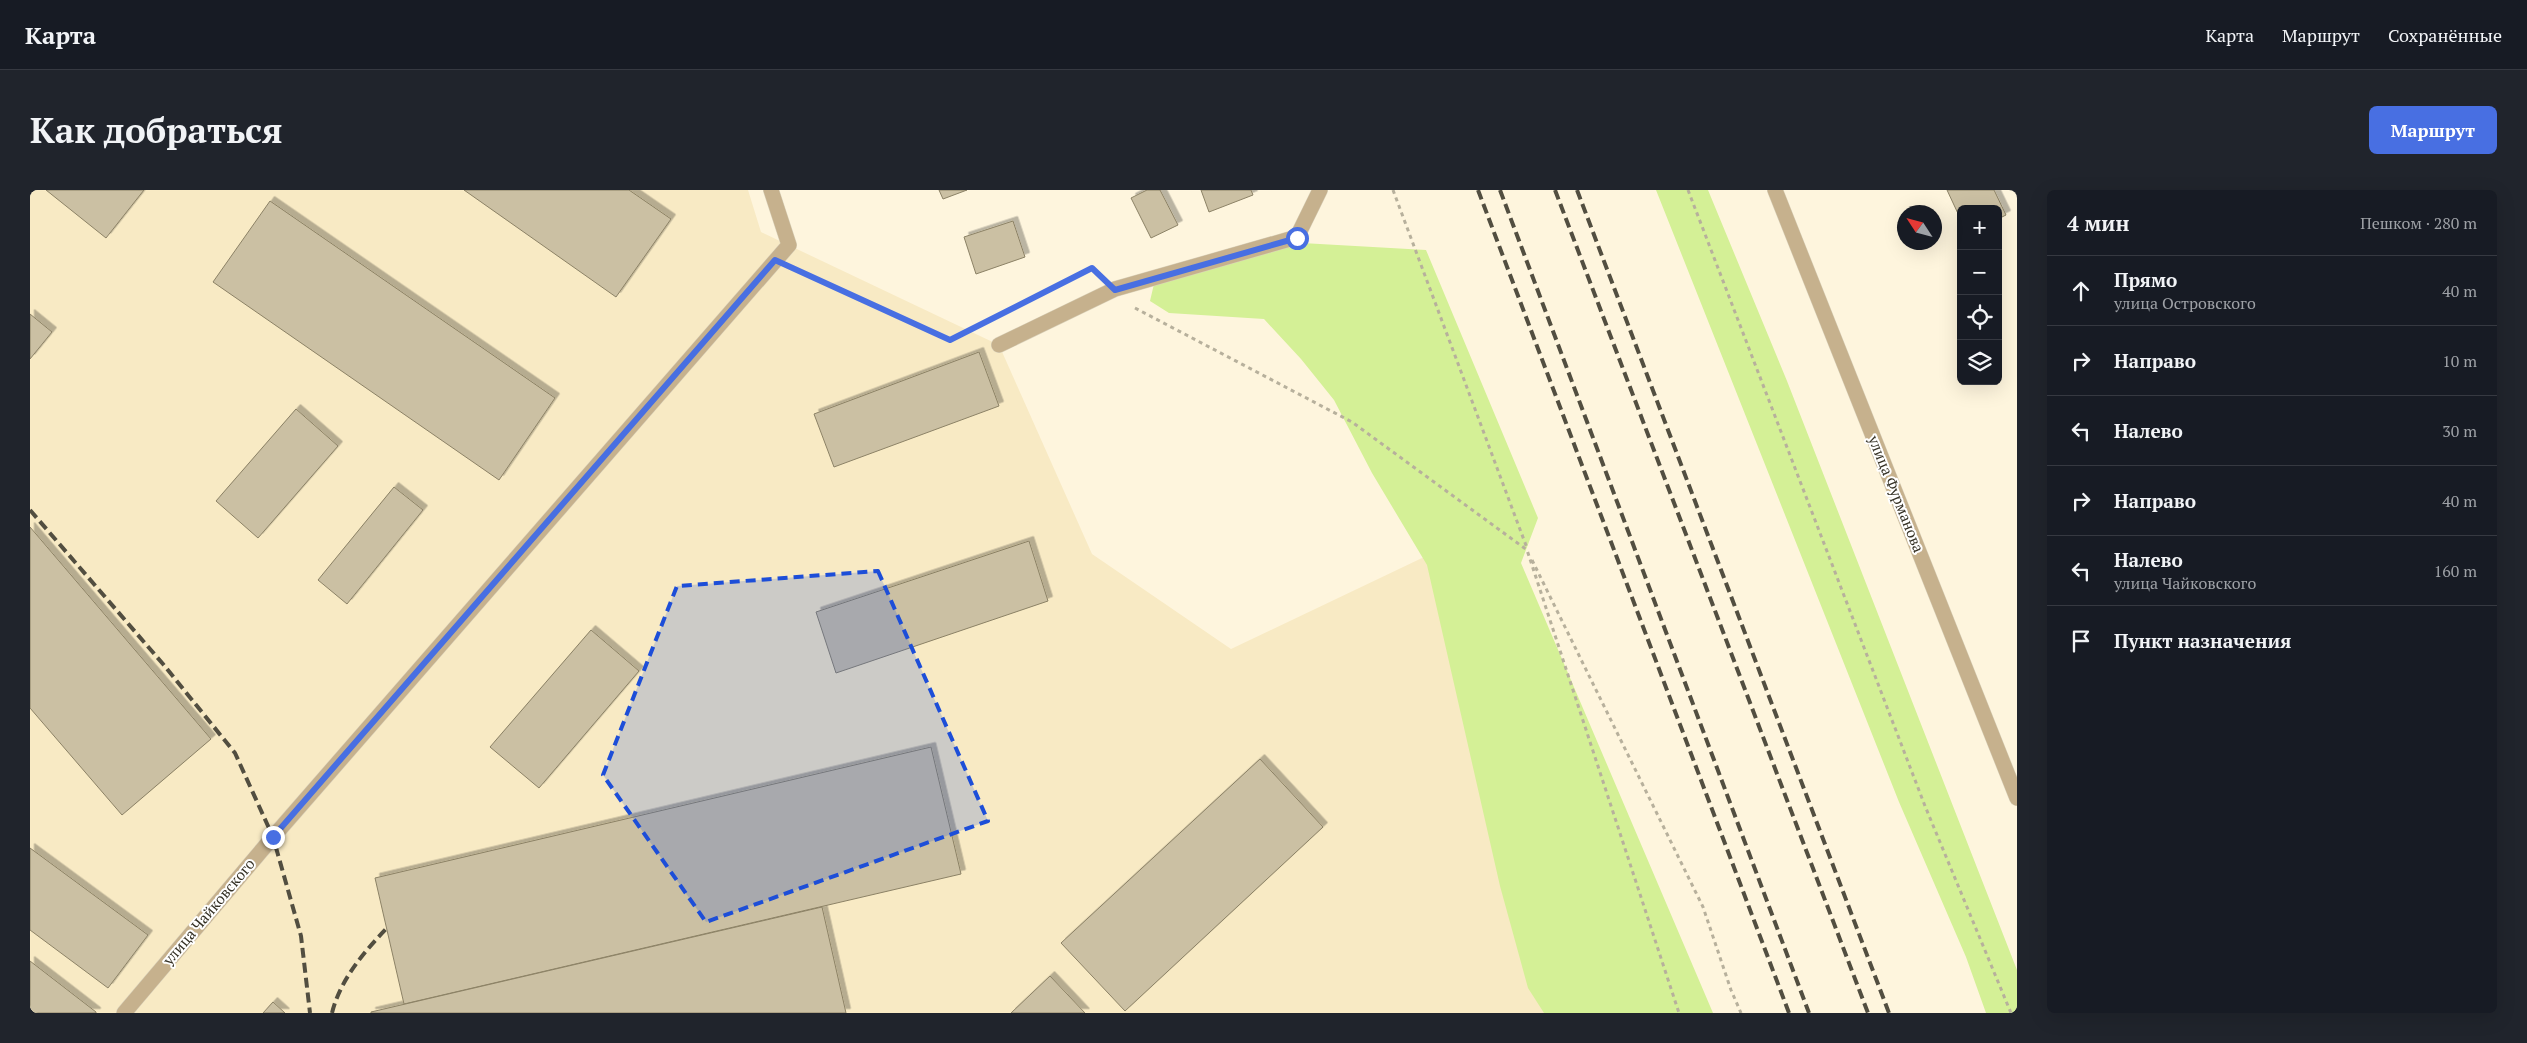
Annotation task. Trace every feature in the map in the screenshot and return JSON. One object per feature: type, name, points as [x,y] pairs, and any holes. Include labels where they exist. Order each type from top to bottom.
[{"type":"street","name":"улица Чайковского","points":[[124,1013],[273,837],[789,245],[771,190]]},
{"type":"street","points":[[999,345],[1115,290],[1297,238],[1320,190]]},
{"type":"street","name":"улица Фурманова","points":[[1775,190],[2017,798]]},
{"type":"path","points":[[1393,190],[1527,550],[1679,1013]]},
{"type":"path","points":[[1688,190],[1925,806],[2011,1013]]},
{"type":"path","points":[[775,260],[950,340],[1092,268],[1141,313],[1352,422],[1527,550],[1703,907],[1731,990],[1741,1013]]},
{"type":"highlighted area","points":[[878,571],[988,821],[706,922],[603,775],[677,586]]},
{"type":"shaded area","points":[[30,190],[748,190],[761,232],[999,345],[1092,554],[1231,649],[1443,548],[1575,1013],[30,1013]]},
{"type":"green space","points":[[1656,190],[1708,190],[1787,381],[2017,970],[2017,1013],[1986,1013],[1966,957],[1899,802]]},
{"type":"green space","points":[[1302,243],[1426,250],[1538,518],[1521,563],[1713,1013],[1544,1013],[1528,988],[1500,886],[1427,565],[1372,473],[1334,400],[1301,359],[1264,319],[1169,313],[1150,301],[1154,284]]},
{"type":"building","points":[[46,190],[144,190],[106,238]]},
{"type":"building","points":[[464,190],[629,190],[671,219],[616,297]]},
{"type":"building","points":[[939,190],[967,190],[943,199]]},
{"type":"building","points":[[1147,190],[1160,190],[1178,225],[1151,238],[1131,198]]},
{"type":"building","points":[[1201,190],[1251,190],[1253,195],[1209,212]]},
{"type":"building","points":[[1947,190],[1994,190],[2001,205],[1957,205],[1957,211]]},
{"type":"building","points":[[270,201],[555,398],[499,480],[213,282]]},
{"type":"building","points":[[2002,207],[2006,215],[2002,217]]},
{"type":"building","points":[[1013,221],[1025,257],[976,274],[964,237]]},
{"type":"building","points":[[30,314],[52,332],[30,359]]},
{"type":"building","points":[[979,352],[999,406],[834,467],[814,414]]},
{"type":"building","points":[[296,409],[338,446],[258,538],[216,501]]},
{"type":"building","points":[[394,487],[423,510],[347,604],[318,580]]},
{"type":"building","points":[[30,527],[211,739],[122,815],[30,708]]},
{"type":"building","points":[[1029,541],[1048,601],[836,673],[816,612]]},
{"type":"building","points":[[591,630],[639,671],[539,788],[490,747]]},
{"type":"building","points":[[931,747],[961,874],[404,1004],[375,878]]},
{"type":"building","points":[[1260,759],[1323,827],[1125,1011],[1061,943]]},
{"type":"building","points":[[30,848],[148,935],[108,988],[30,930]]},
{"type":"building","points":[[822,907],[846,1013],[371,1013],[371,1012]]},
{"type":"building","points":[[30,961],[96,1012],[96,1013],[30,1013]]},
{"type":"building","points":[[1050,976],[1085,1013],[1011,1013]]},
{"type":"building","points":[[273,1002],[285,1013],[263,1013]]},
{"type":"railway","points":[[1478,190],[1789,1013]]},
{"type":"railway","points":[[1500,190],[1809,1013]]},
{"type":"railway","points":[[1555,190],[1868,1013]]},
{"type":"railway","points":[[1577,190],[1889,1013]]},
{"type":"railway","points":[[30,510],[163,664],[235,753],[273,837],[301,936],[310,1013]]},
{"type":"railway","points":[[332,1013],[341,989],[354,967],[386,929]]},
{"type":"route","points":[[273,837],[775,260],[950,340],[1092,268],[1115,290],[1297,238]]}]
